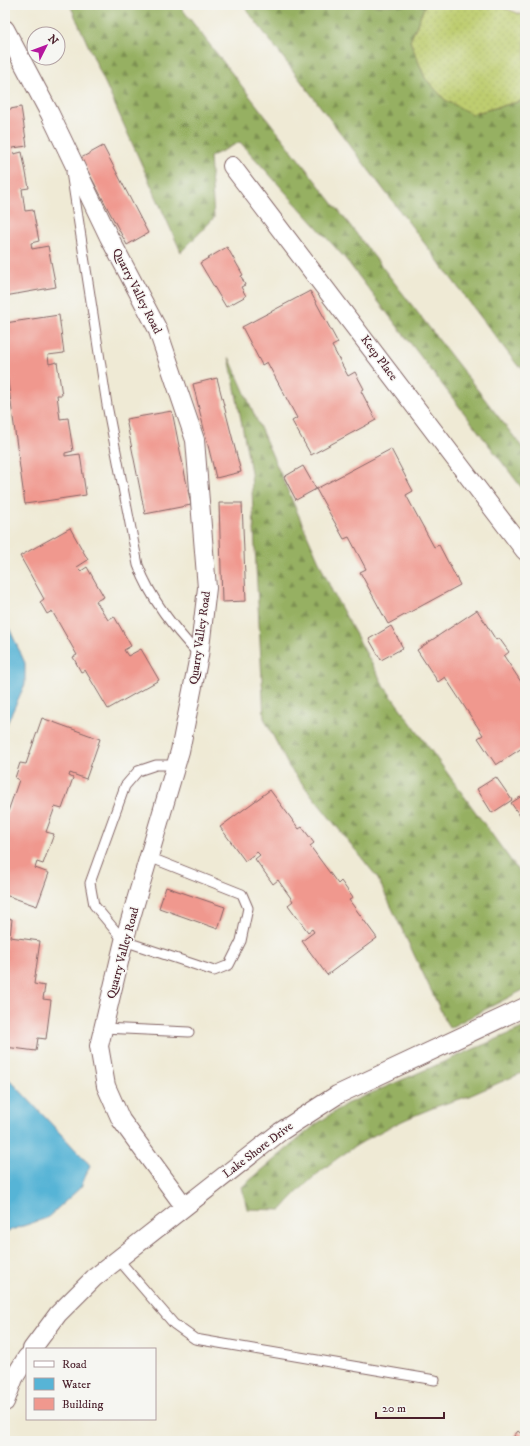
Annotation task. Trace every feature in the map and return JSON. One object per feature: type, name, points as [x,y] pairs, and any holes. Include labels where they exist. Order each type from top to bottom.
[{"type":"street","name":"Quarry Valley Road","points":[[5,29],[50,114],[109,237],[157,328],[195,440],[207,588],[199,656],[176,765],[124,941],[99,1046],[106,1086],[121,1120],[154,1168],[184,1206]]},
{"type":"street","name":"Keep Place","points":[[232,166],[525,551]]},
{"type":"street","name":"Lake Shore Drive","points":[[33,1348],[42,1333],[75,1295],[184,1206],[280,1132],[337,1095],[525,1007]]},
{"type":"street","points":[[5,1402],[14,1378],[26,1359]]},
{"type":"lane","points":[[69,154],[107,405],[138,565],[145,585],[174,628],[199,656]]},
{"type":"lane","points":[[149,857],[242,894],[248,908],[241,941],[229,965],[214,971],[124,941],[94,905],[90,884],[125,786],[138,771],[156,765],[176,765]]},
{"type":"lane","points":[[103,1028],[189,1032]]},
{"type":"lane","points":[[118,1259],[174,1324],[195,1339],[435,1380]]},
{"type":"green space","points":[[70,5],[179,5],[525,451],[525,492],[344,257],[240,142],[210,157],[214,218],[181,252]]},
{"type":"green space","points":[[243,5],[425,5],[410,41],[425,78],[445,100],[472,114],[525,100],[525,368],[518,366]]},
{"type":"green space","points":[[425,5],[497,5],[525,16],[525,100],[472,114],[445,100],[425,78],[410,41]]},
{"type":"green space","points":[[229,357],[332,591],[384,686],[525,880],[525,989],[449,1028],[377,877],[289,767],[264,718],[251,472]]},
{"type":"green space","points":[[525,1027],[525,1072],[469,1096],[438,1106],[407,1119],[367,1139],[330,1164],[313,1178],[296,1193],[281,1210],[247,1209],[242,1187],[315,1125],[346,1104]]},
{"type":"water","points":[[5,619],[25,663],[25,684],[5,728]]},
{"type":"water","points":[[5,1078],[9,1079],[90,1165],[81,1187],[47,1218],[5,1232]]},
{"type":"building","points":[[21,107],[27,146],[13,148],[14,154],[22,152],[29,188],[22,189],[25,211],[33,210],[39,241],[31,243],[32,249],[48,246],[56,287],[5,296],[5,110]]},
{"type":"building","points":[[103,146],[148,233],[127,245],[81,158]]},
{"type":"building","points":[[227,247],[243,275],[241,276],[245,285],[241,287],[246,296],[226,307],[200,263]]},
{"type":"building","points":[[310,291],[338,343],[332,346],[348,376],[355,372],[364,389],[361,391],[376,420],[311,455],[292,421],[297,418],[267,362],[262,365],[242,327]]},
{"type":"building","points":[[59,315],[64,353],[48,355],[49,364],[57,362],[62,395],[57,395],[60,419],[68,418],[73,451],[65,453],[65,456],[80,454],[86,495],[25,504],[5,360],[5,323]]},
{"type":"building","points":[[217,378],[241,472],[216,478],[193,384]]},
{"type":"building","points":[[172,411],[191,505],[145,514],[126,419]]},
{"type":"building","points":[[391,449],[413,491],[406,495],[434,547],[439,545],[460,585],[388,624],[360,572],[366,569],[349,537],[344,539],[316,489]]},
{"type":"building","points":[[303,466],[316,489],[296,500],[284,477]]},
{"type":"building","points":[[219,503],[242,503],[246,601],[222,602]]},
{"type":"building","points":[[70,528],[88,560],[77,567],[81,571],[87,567],[104,597],[96,601],[108,620],[114,616],[131,646],[124,650],[128,656],[141,649],[159,680],[108,709],[85,670],[81,672],[73,657],[77,655],[52,611],[47,614],[40,602],[44,599],[20,556]]},
{"type":"building","points":[[477,610],[496,640],[499,638],[509,652],[504,656],[525,688],[525,746],[496,765],[478,738],[483,735],[445,677],[438,682],[417,650]]},
{"type":"building","points":[[391,626],[403,648],[381,660],[369,639]]},
{"type":"building","points":[[42,718],[100,739],[86,779],[70,773],[69,776],[73,778],[62,809],[55,807],[46,832],[54,834],[43,864],[37,862],[35,868],[49,873],[37,906],[5,895],[5,820],[19,780],[15,778],[20,763],[26,764]]},
{"type":"building","points":[[496,777],[512,800],[492,813],[477,789]]},
{"type":"building","points":[[270,790],[299,829],[302,827],[314,843],[310,846],[338,884],[341,881],[353,898],[349,900],[377,938],[327,975],[302,941],[314,932],[312,929],[308,932],[288,905],[293,901],[278,880],[273,884],[255,859],[260,855],[257,852],[245,861],[220,827]]},
{"type":"building","points":[[525,794],[525,823],[511,803]]},
{"type":"building","points":[[166,887],[225,907],[218,929],[159,908]]},
{"type":"building","points":[[5,918],[12,919],[10,937],[40,941],[34,984],[45,986],[43,999],[51,1000],[46,1039],[38,1038],[36,1051],[5,1047]]},
{"type":"building","points":[[518,1431],[525,1437],[525,1441],[510,1441]]}]
